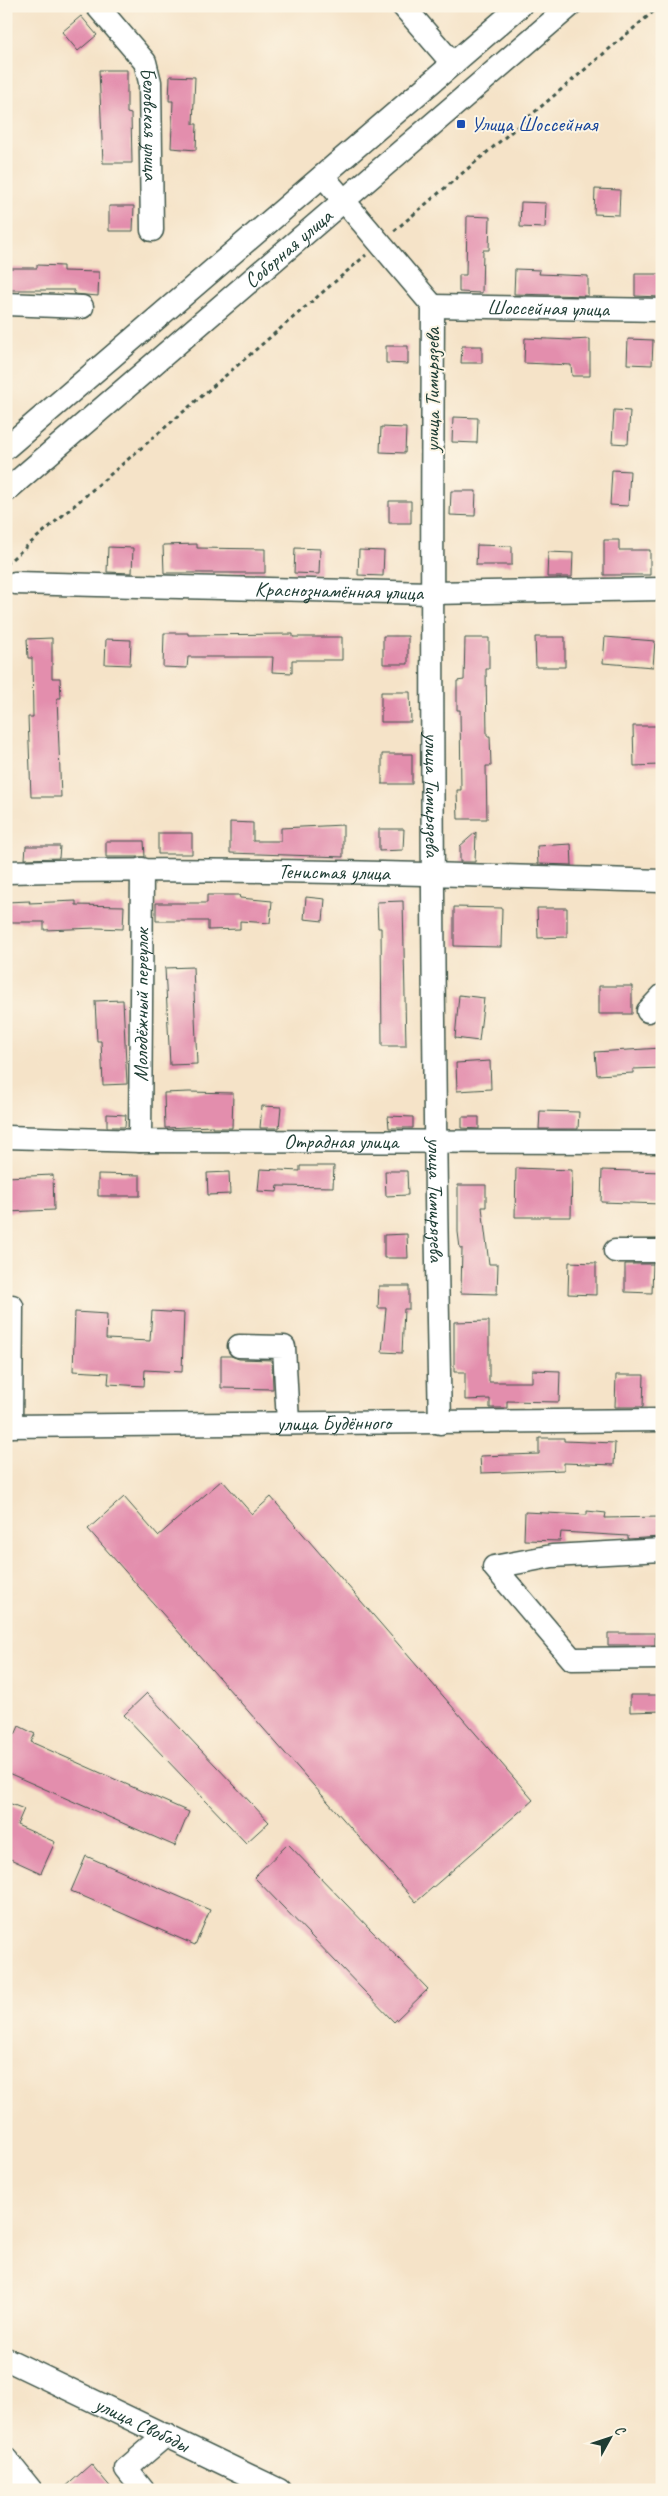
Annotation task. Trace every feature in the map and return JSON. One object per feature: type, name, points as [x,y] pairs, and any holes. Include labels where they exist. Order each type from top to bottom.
[{"type":"street","name":"Беловская улица","points":[[97,6],[145,62],[150,82],[152,230]]},
{"type":"street","points":[[403,6],[453,64]]},
{"type":"street","name":"Соборная улица","points":[[6,448],[520,6]]},
{"type":"street","name":"Соборная улица","points":[[6,491],[570,6]]},
{"type":"street","name":"улица Тимирязева","points":[[323,176],[433,306],[432,874],[434,1140],[440,1423]]},
{"type":"street","points":[[6,304],[82,307]]},
{"type":"street","name":"Шоссейная улица","points":[[433,306],[662,310]]},
{"type":"street","name":"Краснознамённая улица","points":[[8,580],[431,593],[662,589]]},
{"type":"street","name":"Тенистая улица","points":[[6,872],[142,869],[432,874],[662,881]]},
{"type":"street","name":"Молодёжный переулок","points":[[140,1141],[142,869]]},
{"type":"street","name":"Отрадная улица","points":[[6,1137],[140,1141],[434,1140],[662,1142]]},
{"type":"street","points":[[615,1250],[662,1251]]},
{"type":"street","points":[[6,1306],[12,1306],[8,1426]]},
{"type":"street","points":[[239,1346],[284,1347],[288,1423]]},
{"type":"street","name":"улица Будённого","points":[[8,1426],[662,1420]]},
{"type":"street","points":[[662,1550],[552,1556],[494,1567],[572,1660],[662,1658]]},
{"type":"street","name":"улица Свободы","points":[[6,2359],[166,2435],[253,2485],[279,2490]]},
{"type":"street","points":[[143,2490],[126,2469],[166,2435]]},
{"type":"street","points":[[6,2460],[31,2490]]},
{"type":"path","points":[[8,580],[380,243],[660,6]]},
{"type":"building","points":[[81,16],[97,35],[78,51],[62,32]]},
{"type":"building","points":[[99,70],[127,70],[127,113],[131,114],[132,163],[103,163]]},
{"type":"building","points":[[170,76],[195,77],[193,124],[197,124],[196,150],[171,148],[173,101],[169,101]]},
{"type":"building","points":[[595,189],[620,190],[619,215],[594,214]]},
{"type":"building","points":[[521,202],[546,203],[545,228],[520,227]]},
{"type":"building","points":[[109,206],[134,206],[133,231],[109,231]]},
{"type":"building","points":[[467,216],[490,217],[489,250],[483,250],[482,293],[459,292],[459,275],[466,275]]},
{"type":"building","points":[[37,265],[63,266],[63,271],[99,272],[98,296],[74,294],[74,290],[6,290],[6,268],[37,268]]},
{"type":"building","points":[[515,269],[540,270],[539,274],[588,276],[588,296],[514,294]]},
{"type":"building","points":[[635,274],[661,274],[660,297],[635,296]]},
{"type":"building","points":[[525,338],[590,339],[590,376],[572,376],[571,365],[524,363]]},
{"type":"building","points":[[628,339],[653,340],[652,365],[627,364]]},
{"type":"building","points":[[386,346],[408,346],[408,364],[386,363]]},
{"type":"building","points":[[462,346],[482,346],[482,363],[461,363]]},
{"type":"building","points":[[614,410],[630,411],[628,444],[612,443]]},
{"type":"building","points":[[453,417],[478,418],[477,443],[452,442]]},
{"type":"building","points":[[381,427],[406,428],[405,453],[380,452]]},
{"type":"building","points":[[612,470],[630,471],[628,506],[610,505]]},
{"type":"building","points":[[451,491],[476,491],[475,516],[450,515]]},
{"type":"building","points":[[389,501],[411,501],[411,523],[389,523]]},
{"type":"building","points":[[604,540],[619,540],[619,550],[650,550],[650,575],[604,575]]},
{"type":"building","points":[[197,544],[197,548],[265,549],[265,573],[164,573],[163,545]]},
{"type":"building","points":[[477,545],[512,546],[512,565],[476,565]]},
{"type":"building","points":[[108,547],[133,548],[132,573],[107,572]]},
{"type":"building","points":[[295,548],[320,549],[319,574],[294,573]]},
{"type":"building","points":[[359,550],[384,551],[383,576],[358,575]]},
{"type":"building","points":[[548,552],[573,553],[572,577],[547,577]]},
{"type":"building","points":[[164,633],[188,633],[188,635],[293,634],[293,637],[342,637],[342,660],[292,660],[292,673],[272,672],[273,657],[188,657],[187,668],[163,667]]},
{"type":"building","points":[[383,636],[408,636],[408,664],[383,664]]},
{"type":"building","points":[[535,637],[565,637],[565,667],[536,667]]},
{"type":"building","points":[[605,637],[655,641],[653,667],[603,663]]},
{"type":"building","points":[[52,638],[52,678],[60,678],[61,698],[57,698],[61,797],[31,797],[28,717],[33,717],[32,658],[28,658],[27,639]]},
{"type":"building","points":[[465,638],[489,638],[489,669],[486,669],[487,736],[490,736],[491,766],[486,766],[487,819],[458,819],[457,790],[461,790],[460,710],[457,710],[457,681],[464,680]]},
{"type":"building","points":[[106,639],[131,640],[130,665],[105,664]]},
{"type":"building","points":[[381,692],[410,692],[411,722],[381,722]]},
{"type":"building","points":[[633,726],[658,726],[659,765],[634,766]]},
{"type":"building","points":[[382,754],[412,754],[412,784],[382,784]]},
{"type":"building","points":[[230,822],[253,823],[253,841],[281,841],[281,828],[343,825],[343,857],[230,853]]},
{"type":"building","points":[[379,829],[404,829],[403,850],[379,851]]},
{"type":"building","points":[[476,832],[475,862],[460,862],[460,846]]},
{"type":"building","points":[[158,833],[192,833],[192,854],[158,854]]},
{"type":"building","points":[[106,841],[144,841],[145,857],[106,857]]},
{"type":"building","points":[[571,844],[572,865],[538,864],[537,846]]},
{"type":"building","points":[[26,846],[60,846],[59,858],[25,859]]},
{"type":"building","points":[[207,895],[239,895],[240,898],[272,901],[270,923],[240,921],[240,929],[208,930],[208,921],[156,921],[156,903],[207,903]]},
{"type":"building","points":[[306,897],[325,899],[323,921],[304,919]]},
{"type":"building","points":[[30,901],[29,903],[76,901],[76,905],[124,906],[123,929],[44,930],[44,922],[6,922],[6,902]]},
{"type":"building","points":[[403,901],[406,1046],[382,1046],[381,928],[378,928],[377,902]]},
{"type":"building","points":[[454,907],[502,908],[501,947],[454,946]]},
{"type":"building","points":[[537,908],[567,908],[567,937],[538,938]]},
{"type":"building","points":[[193,967],[197,1064],[170,1065],[165,968]]},
{"type":"building","points":[[599,986],[632,986],[632,1014],[599,1014]]},
{"type":"building","points":[[459,995],[484,998],[479,1041],[455,1038]]},
{"type":"building","points":[[123,1000],[127,1084],[103,1085],[101,1041],[97,1041],[95,1001]]},
{"type":"building","points":[[662,1048],[662,1068],[633,1069],[633,1073],[597,1075],[595,1052]]},
{"type":"building","points":[[490,1061],[491,1089],[457,1091],[456,1063]]},
{"type":"building","points":[[164,1093],[233,1093],[232,1128],[212,1128],[212,1126],[165,1128]]},
{"type":"building","points":[[262,1106],[281,1107],[279,1128],[260,1128]]},
{"type":"building","points":[[540,1111],[579,1112],[578,1129],[539,1129]]},
{"type":"building","points":[[107,1114],[126,1115],[125,1127],[107,1127]]},
{"type":"building","points":[[388,1116],[413,1117],[413,1128],[389,1128]]},
{"type":"building","points":[[462,1117],[479,1117],[479,1129],[462,1128]]},
{"type":"building","points":[[300,1166],[334,1166],[333,1187],[278,1186],[277,1192],[258,1191],[260,1169],[300,1171]]},
{"type":"building","points":[[516,1168],[572,1170],[571,1217],[515,1217]]},
{"type":"building","points":[[602,1170],[662,1172],[662,1204],[601,1202]]},
{"type":"building","points":[[385,1171],[407,1171],[408,1195],[386,1196]]},
{"type":"building","points":[[229,1172],[230,1194],[208,1195],[207,1173]]},
{"type":"building","points":[[98,1174],[140,1175],[140,1196],[98,1196]]},
{"type":"building","points":[[53,1175],[54,1210],[6,1212],[6,1177]]},
{"type":"building","points":[[458,1185],[486,1185],[486,1207],[482,1207],[489,1264],[498,1264],[497,1294],[461,1293],[462,1248],[460,1248],[458,1232]]},
{"type":"building","points":[[407,1234],[408,1258],[384,1258],[384,1235]]},
{"type":"building","points":[[569,1262],[596,1263],[596,1295],[568,1294]]},
{"type":"building","points":[[625,1264],[653,1264],[652,1293],[625,1292]]},
{"type":"building","points":[[379,1286],[409,1286],[409,1309],[404,1309],[402,1353],[382,1352],[386,1308],[378,1308]]},
{"type":"building","points":[[152,1311],[184,1313],[182,1372],[145,1370],[144,1386],[108,1384],[109,1373],[73,1371],[75,1312],[107,1314],[106,1339],[150,1341]]},
{"type":"building","points":[[489,1321],[489,1382],[532,1382],[532,1370],[560,1371],[559,1402],[507,1401],[507,1408],[490,1408],[490,1399],[465,1400],[465,1372],[454,1372],[454,1322]]},
{"type":"building","points":[[221,1356],[231,1356],[239,1359],[272,1360],[273,1389],[221,1388]]},
{"type":"building","points":[[616,1375],[644,1375],[643,1407],[615,1407]]},
{"type":"building","points":[[539,1438],[564,1438],[564,1441],[615,1443],[614,1465],[564,1463],[564,1470],[481,1473],[480,1456],[539,1454]]},
{"type":"building","points":[[222,1480],[252,1514],[271,1497],[533,1800],[416,1902],[88,1529],[124,1497],[158,1536]]},
{"type":"building","points":[[587,1511],[606,1513],[605,1518],[660,1517],[660,1537],[628,1539],[628,1536],[561,1532],[560,1541],[524,1540],[525,1512],[587,1515]]},
{"type":"building","points":[[608,1633],[655,1633],[655,1645],[608,1645]]},
{"type":"building","points":[[147,1693],[269,1822],[246,1843],[124,1715]]},
{"type":"building","points":[[630,1695],[662,1695],[662,1711],[630,1712]]},
{"type":"building","points":[[19,1726],[35,1734],[31,1742],[189,1812],[175,1846],[6,1772],[6,1731],[15,1735]]},
{"type":"building","points":[[6,1802],[24,1809],[17,1825],[55,1842],[41,1873],[6,1857]]},
{"type":"building","points":[[288,1844],[428,1989],[394,2022],[254,1877]]},
{"type":"building","points":[[86,1856],[210,1910],[195,1945],[71,1891]]},
{"type":"building","points":[[91,2464],[113,2490],[62,2490]]},
{"type":"place","name":"Улица Шоссейная","points":[[461,124]]}]
